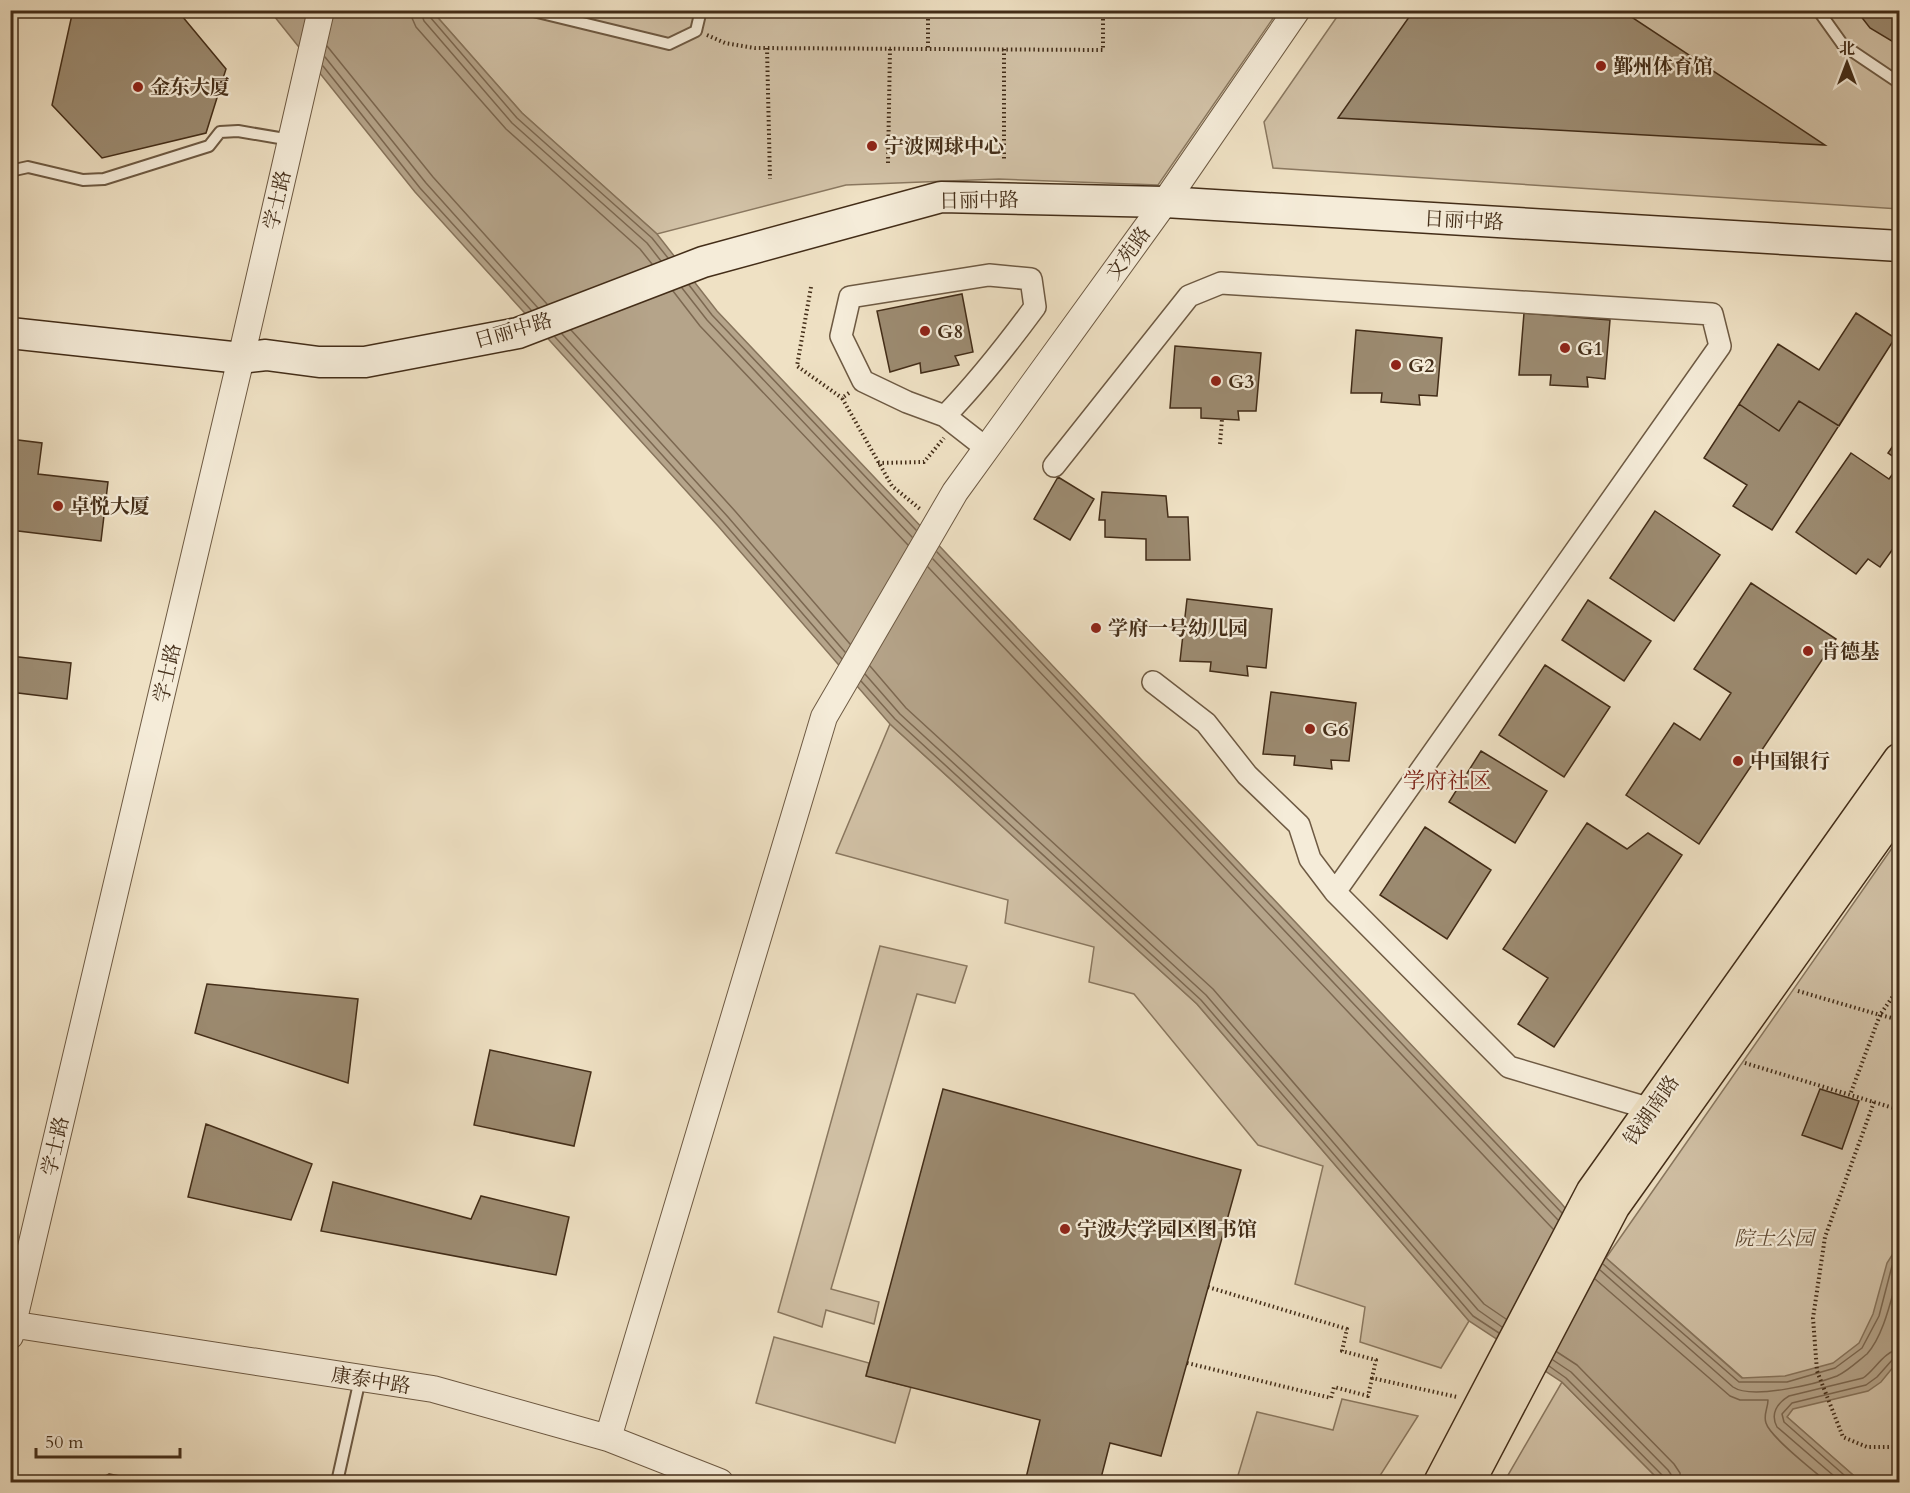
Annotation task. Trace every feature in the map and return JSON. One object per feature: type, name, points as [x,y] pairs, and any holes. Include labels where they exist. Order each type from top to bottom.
[{"type":"main road","name":"日丽中路","points":[[10,333],[251,351],[319,363],[365,363],[518,333],[703,262],[941,197],[1165,202],[1899,246]]},
{"type":"main road","points":[[10,313],[251,351]]},
{"type":"main road","name":"钱湖南路","points":[[1441,1482],[1499,1389],[1652,1109],[1899,760]]},
{"type":"main road","name":"钱湖南路","points":[[1603,1199],[1720,1055],[1899,803]]},
{"type":"main road","name":"钱湖南路","points":[[1468,1482],[1499,1389]]},
{"type":"street","name":"学士路","points":[[11,1328],[251,351],[291,140],[321,10]]},
{"type":"street","name":"文苑路","points":[[608,1438],[824,717],[955,492],[1165,202],[1297,10]]},
{"type":"street","points":[[950,420],[968,392],[1001,354],[1035,307],[1031,279],[989,275],[850,297],[841,336],[863,381],[950,420],[986,448]]},
{"type":"street","points":[[1054,466],[1189,296],[1221,283],[1712,314],[1720,346],[1335,892]]},
{"type":"street","points":[[1153,682],[1206,723],[1247,776],[1299,825],[1310,860],[1335,892],[1509,1067],[1652,1109]]},
{"type":"street","name":"康泰中路","points":[[11,1328],[433,1389],[608,1438],[720,1482]]},
{"type":"lane","points":[[529,10],[669,44],[696,31],[701,10]]},
{"type":"lane","points":[[1818,10],[1844,45],[1899,82]]},
{"type":"lane","points":[[10,171],[28,167],[83,180],[104,179],[209,146],[220,132],[238,131],[291,140]]},
{"type":"lane","points":[[337,1482],[360,1378]]},
{"type":"path","points":[[928,10],[928,49]]},
{"type":"path","points":[[696,31],[725,43],[755,48],[1103,50],[1103,10]]},
{"type":"path","points":[[767,48],[770,179]]},
{"type":"path","points":[[888,163],[890,49]]},
{"type":"path","points":[[1004,49],[1004,161]]},
{"type":"path","points":[[811,287],[797,366],[842,398],[891,486],[920,509]]},
{"type":"path","points":[[842,398],[863,381]]},
{"type":"path","points":[[1220,444],[1222,419]]},
{"type":"path","points":[[879,463],[924,462],[950,420]]},
{"type":"path","points":[[1772,983],[1899,1020]]},
{"type":"path","points":[[1850,1095],[1880,1015],[1899,986]]},
{"type":"path","points":[[1720,1055],[1899,1110]]},
{"type":"path","points":[[1874,1102],[1825,1237],[1814,1318],[1817,1371],[1843,1437],[1867,1447],[1899,1447]]},
{"type":"path","points":[[1187,1363],[1331,1398],[1334,1387],[1368,1396],[1376,1360],[1342,1351],[1347,1329],[1208,1287]]},
{"type":"path","points":[[1371,1378],[1499,1389]]},
{"type":"green space","name":"宁波网球中心","points":[[432,11],[1278,11],[1158,185],[999,179],[846,185],[657,234],[522,113]]},
{"type":"green space","name":"鄞州体育馆","points":[[1341,11],[1899,11],[1899,209],[1273,168],[1264,122]]},
{"type":"green space","points":[[890,724],[1197,1004],[1469,1321],[1441,1368],[1360,1342],[1365,1307],[1295,1284],[1323,1166],[1258,1145],[1134,994],[1089,982],[1094,947],[1005,923],[1008,900],[836,853]]},
{"type":"green space","name":"院士公园","points":[[1899,838],[1899,1482],[1861,1482],[1606,1258]]},
{"type":"green space","points":[[880,946],[967,966],[955,1003],[917,994],[831,1289],[879,1302],[874,1324],[826,1310],[822,1327],[778,1312]]},
{"type":"green space","points":[[774,1337],[869,1363],[866,1376],[911,1387],[895,1443],[756,1403]]},
{"type":"green space","points":[[1562,1382],[1661,1482],[1504,1482]]},
{"type":"green space","points":[[1342,1399],[1418,1416],[1376,1482],[1236,1482],[1257,1412],[1333,1430]]},
{"type":"water","points":[[270,11],[432,11],[522,113],[657,234],[717,311],[1561,1203],[1606,1258],[1742,1378],[1785,1376],[1833,1363],[1859,1343],[1873,1314],[1887,1263],[1899,1244],[1899,1360],[1881,1382],[1868,1391],[1793,1409],[1787,1417],[1861,1482],[1661,1482],[1562,1382],[1469,1321],[1197,1004],[890,724],[718,526],[415,192]]},
{"type":"building","name":"金东大厦","points":[[73,10],[177,10],[226,69],[206,133],[102,158],[52,105]]},
{"type":"building","points":[[1414,10],[1621,10],[1825,145],[1338,118]]},
{"type":"building","points":[[1856,10],[1900,10],[1900,46],[1870,28]]},
{"type":"building","name":"G8","points":[[962,294],[973,352],[955,356],[959,365],[921,373],[920,363],[890,372],[877,311]]},
{"type":"building","name":"G1","points":[[1524,313],[1610,320],[1605,379],[1587,377],[1588,387],[1550,385],[1551,375],[1519,375]]},
{"type":"building","points":[[1856,313],[1895,338],[1772,530],[1733,506],[1747,485],[1704,458],[1778,344],[1819,370]]},
{"type":"building","points":[[1856,313],[1895,338],[1839,426],[1799,401],[1779,431],[1739,404],[1778,344],[1819,370]]},
{"type":"building","name":"G2","points":[[1356,330],[1442,338],[1437,396],[1419,395],[1420,405],[1381,402],[1382,393],[1351,393]]},
{"type":"building","name":"G3","points":[[1175,346],[1261,353],[1256,411],[1238,411],[1239,420],[1201,418],[1201,408],[1170,408]]},
{"type":"building","points":[[1900,364],[1900,393],[1898,393],[1893,365]]},
{"type":"building","points":[[1900,437],[1900,461],[1888,453]]},
{"type":"building","name":"卓悦大厦","points":[[10,439],[42,443],[38,474],[108,482],[101,541],[10,530]]},
{"type":"building","points":[[1851,453],[1889,479],[1900,464],[1900,539],[1880,567],[1868,559],[1856,574],[1796,532]]},
{"type":"building","points":[[1058,477],[1094,499],[1070,540],[1034,519]]},
{"type":"building","points":[[1102,492],[1166,496],[1168,517],[1188,517],[1190,560],[1146,560],[1146,539],[1105,537],[1105,520],[1099,520]]},
{"type":"building","points":[[1655,511],[1720,555],[1674,621],[1610,578]]},
{"type":"building","points":[[1751,583],[1836,639],[1699,844],[1626,795],[1674,723],[1700,740],[1731,693],[1694,669]]},
{"type":"building","points":[[1187,599],[1272,609],[1266,668],[1247,666],[1248,676],[1210,671],[1211,662],[1180,661]]},
{"type":"building","points":[[1588,600],[1651,641],[1624,681],[1562,640]]},
{"type":"building","points":[[10,656],[71,663],[67,699],[10,692]]},
{"type":"building","points":[[1545,665],[1610,707],[1564,777],[1499,735]]},
{"type":"building","name":"G6","points":[[1271,692],[1356,703],[1349,761],[1331,760],[1332,769],[1294,765],[1295,756],[1263,754]]},
{"type":"building","points":[[1481,751],[1547,791],[1515,843],[1449,802]]},
{"type":"building","points":[[1587,823],[1627,849],[1648,833],[1682,855],[1554,1047],[1518,1024],[1548,978],[1503,949]]},
{"type":"building","points":[[1425,827],[1491,870],[1447,939],[1380,895]]},
{"type":"building","points":[[207,984],[358,999],[348,1083],[195,1033]]},
{"type":"building","points":[[490,1050],[591,1072],[574,1146],[474,1125]]},
{"type":"building","name":"宁波大学园区图书馆","points":[[943,1089],[1241,1170],[1161,1456],[1110,1443],[1100,1482],[1025,1482],[1040,1420],[866,1376]]},
{"type":"building","points":[[1820,1089],[1859,1101],[1842,1149],[1802,1135]]},
{"type":"building","points":[[206,1124],[312,1164],[291,1220],[188,1197]]},
{"type":"building","points":[[333,1182],[471,1219],[481,1196],[569,1217],[556,1275],[321,1231]]},
{"type":"building","points":[[109,1474],[153,1482],[94,1482]]},
{"type":"place","name":"鄞州体育馆","points":[[1601,66]]},
{"type":"place","name":"金东大厦","points":[[138,87]]},
{"type":"place","name":"宁波网球中心","points":[[872,146]]},
{"type":"place","name":"G8","points":[[925,331]]},
{"type":"place","name":"G1","points":[[1565,348]]},
{"type":"place","name":"G2","points":[[1396,365]]},
{"type":"place","name":"G3","points":[[1216,381]]},
{"type":"place","name":"卓悦大厦","points":[[58,506]]},
{"type":"place","name":"学府一号幼儿园","points":[[1096,628]]},
{"type":"place","name":"肯德基","points":[[1808,651]]},
{"type":"place","name":"G6","points":[[1310,729]]},
{"type":"place","name":"中国银行","points":[[1738,761]]},
{"type":"place","name":"宁波大学园区图书馆","points":[[1065,1229]]},
{"type":"district","name":"学府社区","points":[[1447,780]]}]
